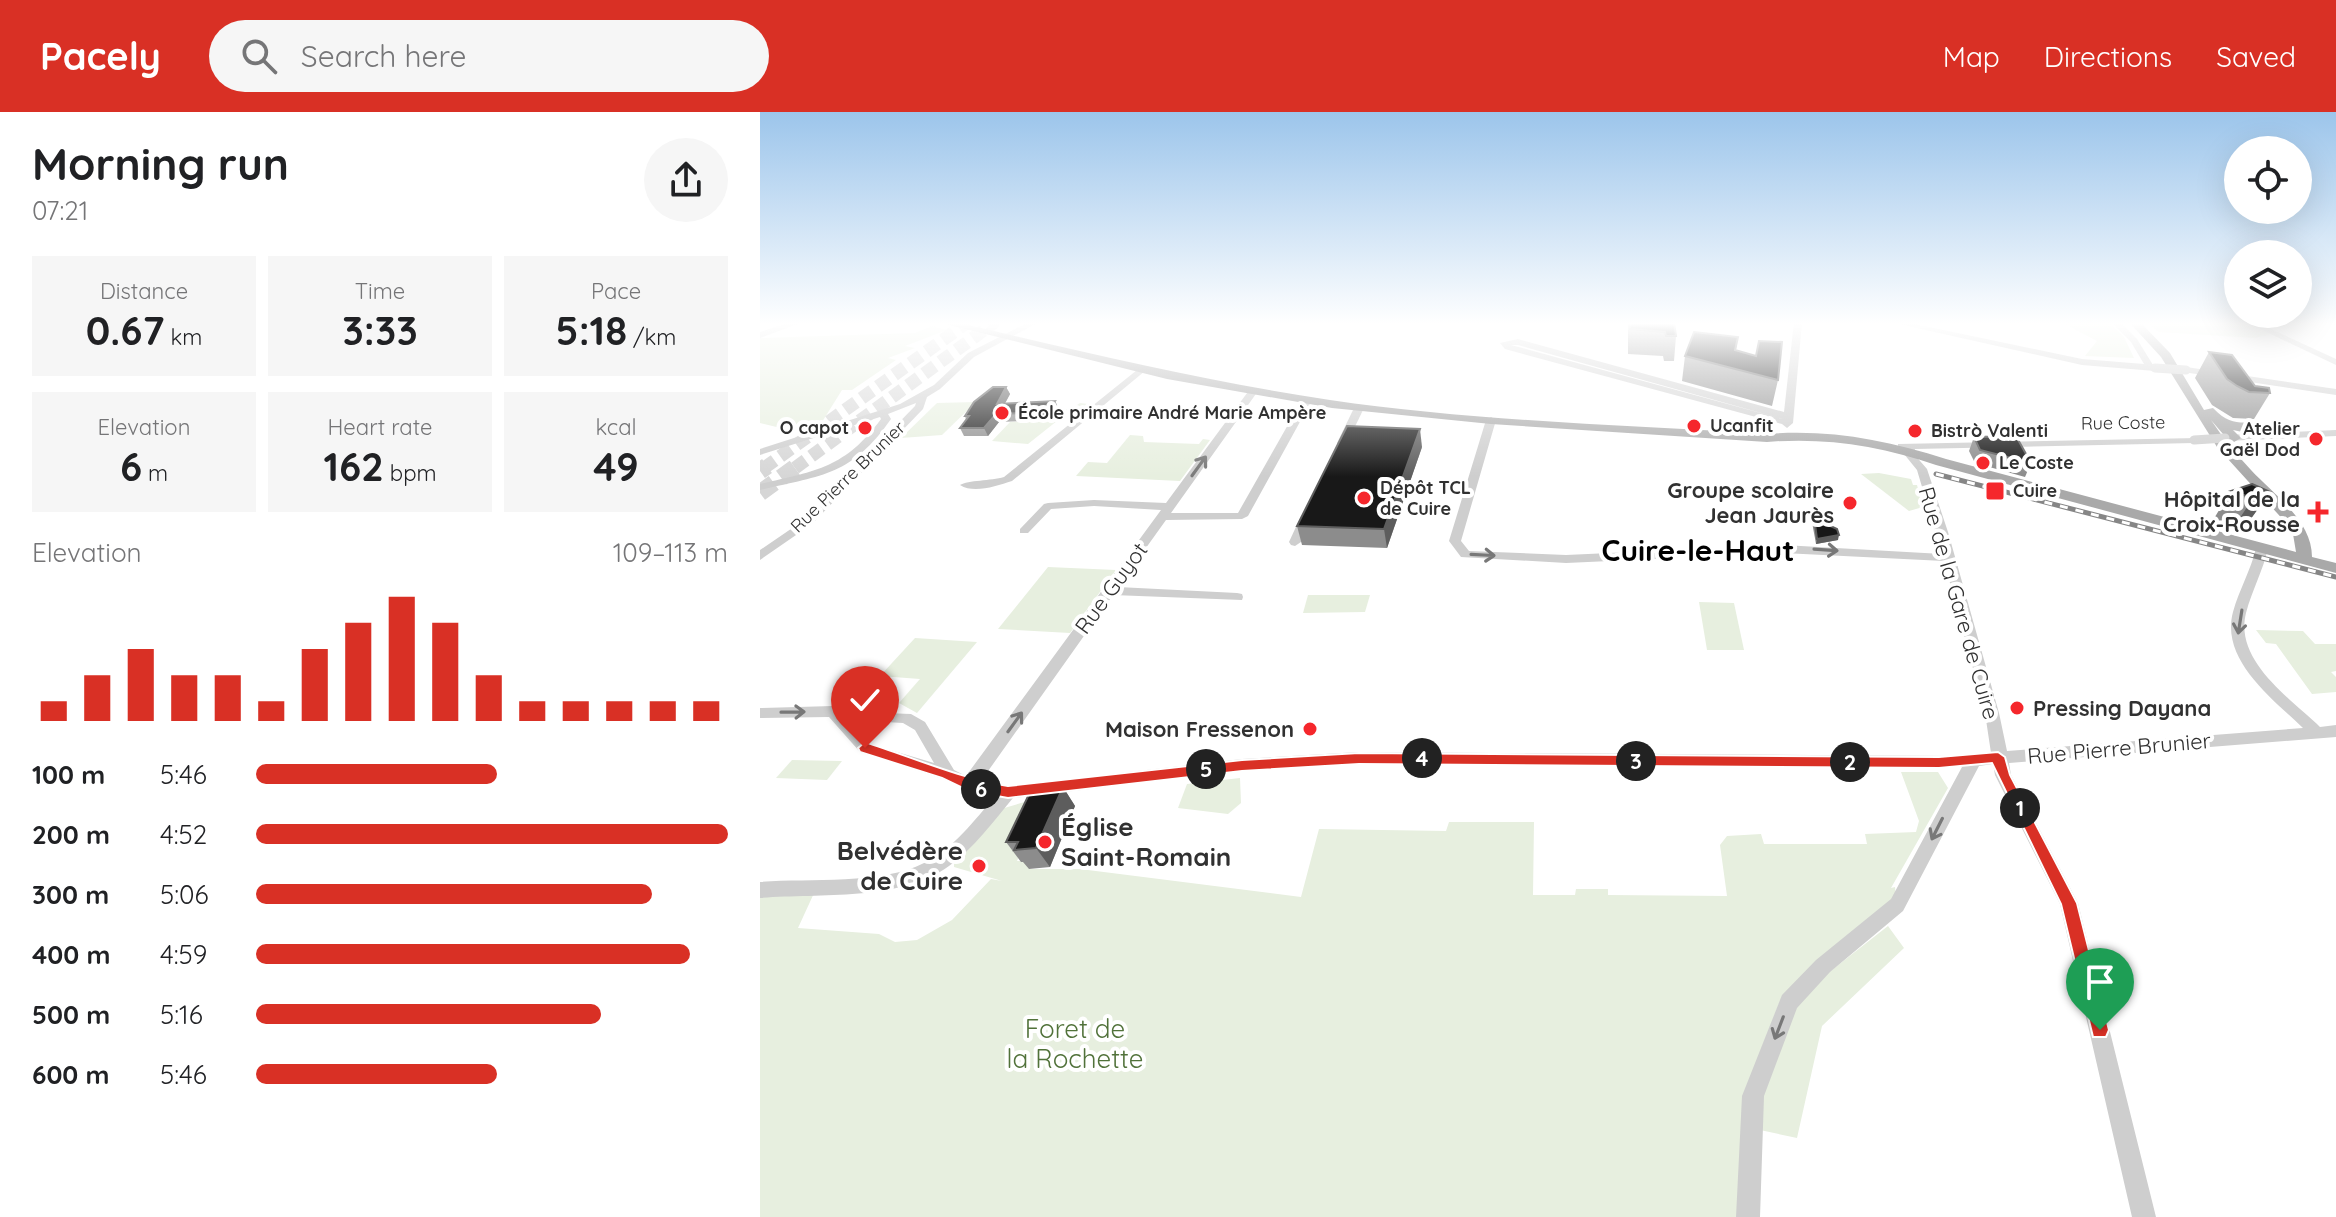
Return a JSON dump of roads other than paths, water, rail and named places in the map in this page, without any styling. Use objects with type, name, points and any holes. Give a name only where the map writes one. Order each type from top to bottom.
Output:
[{"type":"main road","name":"Rue Coste","points":[[1165,374],[1359,408],[1491,420],[1787,426],[1910,450]]},
{"type":"main road","points":[[2177,374],[2222,445],[2299,529],[2305,549],[2304,559]]},
{"type":"main road","points":[[2184,374],[2211,424],[2263,491]]},
{"type":"main road","points":[[2185,374],[2230,438]]},
{"type":"main road","points":[[2219,422],[2242,429],[2263,426]]},
{"type":"main road","name":"Rue Coste","points":[[1787,426],[1805,435],[1910,450]]},
{"type":"main road","points":[[1910,450],[2336,568]]},
{"type":"street","name":"Rue Pierre Brunier","points":[[760,556],[808,522],[920,407],[922,396],[949,374]]},
{"type":"street","points":[[965,485],[989,485],[1008,479],[1136,374]]},
{"type":"street","points":[[1602,374],[1787,426]]},
{"type":"street","points":[[1619,374],[1787,426]]},
{"type":"street","points":[[1787,426],[1793,374]]},
{"type":"street","points":[[2227,374],[2336,392]]},
{"type":"street","points":[[2248,377],[2254,394]]},
{"type":"street","name":"Rue Guyot","points":[[969,785],[1253,391]]},
{"type":"street","points":[[760,452],[766,444],[883,414],[922,396]]},
{"type":"street","points":[[1024,531],[1048,506],[1094,503],[1165,512],[1242,516],[1307,400]]},
{"type":"street","points":[[1339,450],[1359,408]]},
{"type":"street","points":[[760,487],[827,471],[871,443],[886,419],[883,414]]},
{"type":"street","points":[[1491,420],[1455,541],[1465,554],[1566,559],[1797,549],[1948,558]]},
{"type":"street","name":"Rue Coste","points":[[1910,450],[2230,438],[2263,426],[2336,433]]},
{"type":"street","name":"Rue de la Gare de Cuire","points":[[1910,450],[1922,469],[1948,558],[1992,713],[2003,775],[2069,903],[2144,1217]]},
{"type":"street","points":[[1295,542],[1314,502]]},
{"type":"street","points":[[2262,548],[2237,625],[2238,642],[2256,670],[2316,732]]},
{"type":"street","points":[[1109,591],[1237,597]]},
{"type":"street","name":"Rue Pierre Brunier","points":[[829,711],[865,748],[948,774],[969,785],[1008,792],[1242,765],[1359,758],[1974,760],[2336,731]]},
{"type":"street","name":"Rue Pierre Brunier","points":[[760,713],[829,711],[914,721],[948,774]]},
{"type":"street","points":[[1748,1217],[1753,1096],[1789,1002],[1823,966],[1889,916],[1974,760]]},
{"type":"street","points":[[760,890],[888,882],[928,870],[953,852],[1008,792]]},
{"type":"tunnel","points":[[764,468],[896,374]]},
{"type":"tunnel","points":[[795,468],[924,374]]},
{"type":"tunnel","points":[[760,471],[767,466]]},
{"type":"tunnel","points":[[760,493],[797,466]]},
{"type":"railway","points":[[1936,474],[2336,577]]},
{"type":"place","name":"École primaire André Marie Ampère","points":[[1002,413]]},
{"type":"place","name":"Ucanfit","points":[[1694,426]]},
{"type":"place","name":"O capot","points":[[865,428]]},
{"type":"place","name":"Bistrò Valenti","points":[[1915,431]]},
{"type":"place","name":"Atelier Gaël Dod","points":[[2316,439]]},
{"type":"place","name":"Le Coste","points":[[1983,463]]},
{"type":"place","name":"Cuire","points":[[1995,491]]},
{"type":"place","name":"Dépôt TCL de Cuire","points":[[1364,498]]},
{"type":"place","name":"Groupe scolaire Jean Jaurès","points":[[1850,503]]},
{"type":"place","name":"Hôpital de la Croix-Rousse","points":[[2318,512]]},
{"type":"place","name":"Pressing Dayana","points":[[2017,708]]},
{"type":"place","name":"Maison Fressenon","points":[[1310,729]]},
{"type":"place","name":"Église Saint-Romain","points":[[1045,842]]},
{"type":"place","name":"Belvédère de Cuire","points":[[979,866]]},
{"type":"district","name":"Cuire-le-Haut","points":[[1698,551]]},
{"type":"park label","name":"Foret de la Rochette","points":[[1075,1044]]}]
